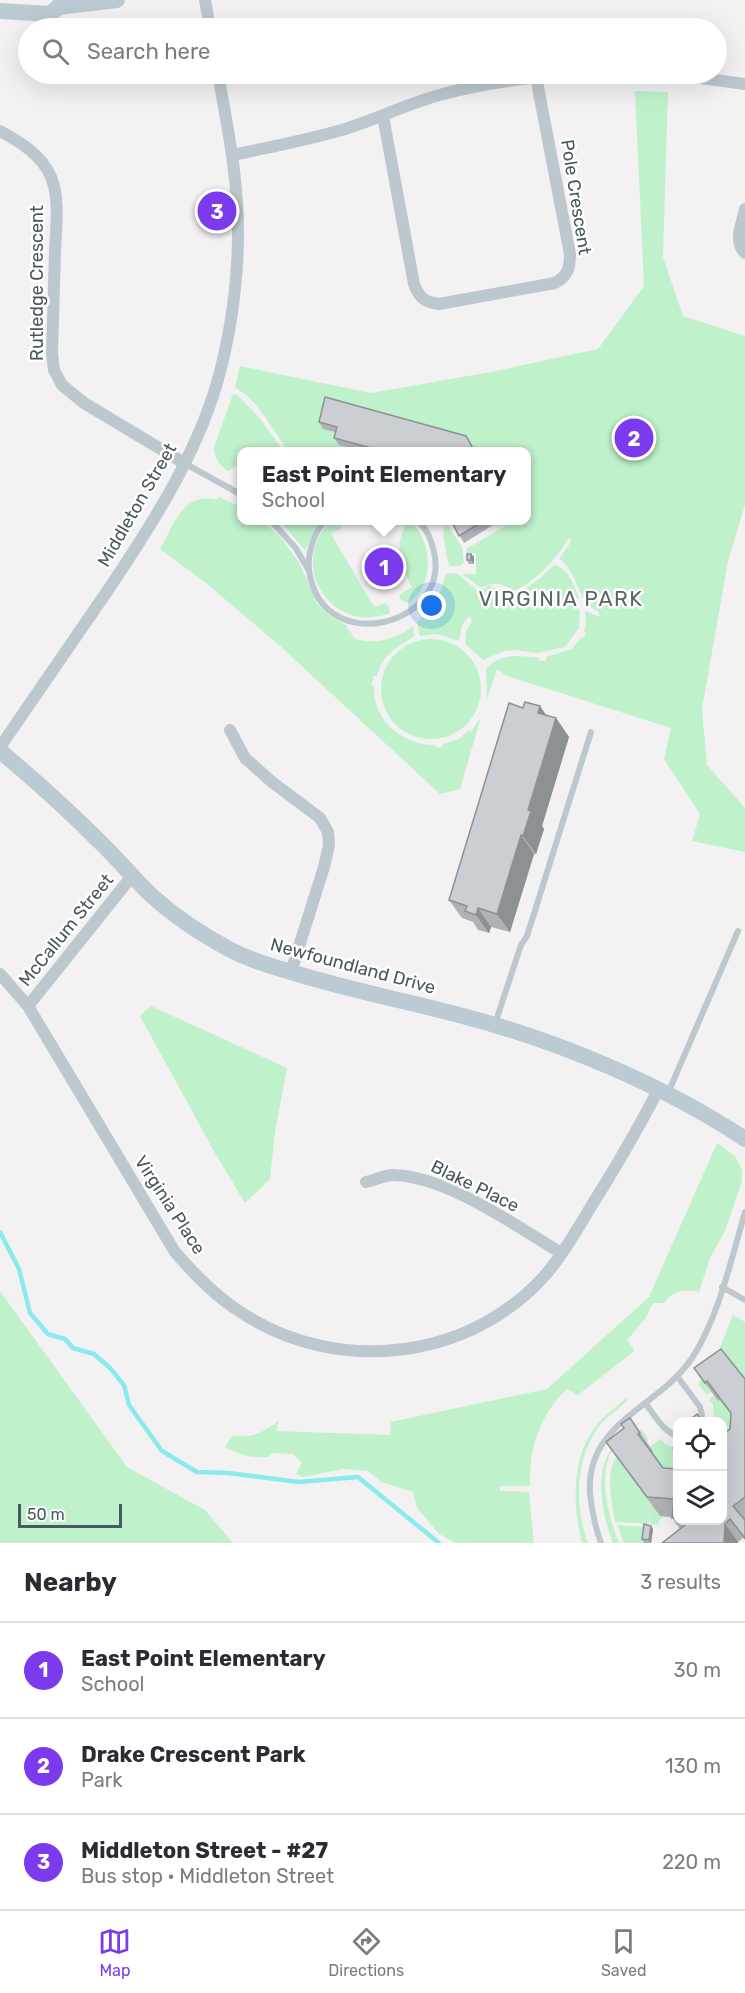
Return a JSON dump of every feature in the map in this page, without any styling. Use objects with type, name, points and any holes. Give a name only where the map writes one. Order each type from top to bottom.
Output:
[{"type":"street","points":[[0,11],[51,14],[53,4],[117,0]]},
{"type":"street","points":[[205,0],[208,18]]},
{"type":"street","points":[[727,82],[745,84]]},
{"type":"street","name":"Middleton Street","points":[[0,749],[164,503],[196,438],[216,384],[231,312],[238,238],[233,155],[220,84]]},
{"type":"street","points":[[233,155],[307,139],[382,116],[435,96],[487,84]]},
{"type":"street","name":"Pole Crescent","points":[[382,116],[418,295],[426,302],[439,304],[555,283],[567,273],[570,254],[538,84]]},
{"type":"street","name":"Rutledge Crescent","points":[[0,131],[21,142],[41,161],[51,177],[55,195],[56,225],[52,354],[54,370],[62,385],[84,404],[184,463]]},
{"type":"street","points":[[745,209],[738,241],[745,253]]},
{"type":"street","points":[[230,730],[245,758],[272,782],[320,818],[328,832],[329,845],[324,867],[291,972]]},
{"type":"street","name":"Newfoundland Drive","points":[[0,749],[60,804],[172,914],[230,950],[329,984],[386,996],[495,1025],[562,1049],[662,1092],[745,1139]]},
{"type":"street","name":"McCallum Street","points":[[28,1006],[132,876]]},
{"type":"street","name":"Virginia Place","points":[[0,974],[28,1006],[176,1252],[195,1275],[215,1294],[242,1314],[276,1332],[311,1344],[351,1350],[386,1351],[444,1342],[471,1332],[505,1312],[548,1272],[561,1254],[662,1092]]},
{"type":"street","name":"Blake Place","points":[[366,1182],[391,1175],[419,1178],[466,1198],[561,1254]]},
{"type":"lane","points":[[184,463],[237,492]]},
{"type":"lane","points":[[275,525],[295,547],[309,570]]},
{"type":"lane","points":[[323,525],[310,551],[309,570],[312,587],[322,603],[334,613],[350,622],[369,625],[388,622],[414,608],[423,599],[435,575],[436,560],[433,546],[422,525]]},
{"type":"lane","points":[[495,1025],[521,945],[527,936],[591,732]]},
{"type":"lane","points":[[662,1092],[738,931]]},
{"type":"lane","points":[[601,1543],[592,1508],[590,1485],[592,1464],[599,1447],[614,1429],[677,1376],[692,1358],[704,1336],[722,1287],[742,1230],[745,1212]]},
{"type":"lane","points":[[722,1287],[745,1300]]},
{"type":"lane","points":[[677,1376],[700,1407],[702,1417]]},
{"type":"lane","points":[[645,1403],[666,1430],[673,1435]]},
{"type":"green space","points":[[635,91],[668,92],[663,257],[683,316],[745,336],[745,505],[728,561],[702,709],[707,765],[745,808],[745,852],[692,841],[700,814],[664,759],[671,728],[507,676],[497,669],[487,699],[486,669],[492,664],[511,656],[539,658],[540,661],[546,661],[546,657],[572,649],[583,638],[586,633],[584,632],[585,611],[600,617],[598,611],[585,600],[571,572],[559,559],[571,542],[569,537],[559,553],[545,568],[530,582],[514,591],[498,584],[490,584],[481,588],[462,574],[476,574],[476,553],[467,553],[466,549],[507,525],[531,525],[531,447],[444,447],[341,434],[345,447],[285,447],[257,407],[235,388],[240,366],[371,393],[491,372],[598,349],[644,286]]},
{"type":"green space","points":[[233,394],[237,395],[257,415],[281,447],[237,447],[237,465],[228,471],[218,461],[214,447]]},
{"type":"green space","points":[[218,497],[237,505],[237,525],[266,525],[280,536],[300,564],[317,604],[329,615],[346,625],[355,639],[386,640],[413,626],[414,636],[391,652],[379,668],[377,676],[373,676],[372,686],[374,686],[375,699],[384,720],[392,729],[412,741],[436,745],[437,748],[459,739],[469,730],[471,732],[481,717],[460,789],[440,794],[280,646],[206,583],[160,549],[175,521],[188,505],[196,500],[217,500]]},
{"type":"green space","points":[[283,525],[319,525],[305,550]]},
{"type":"green space","points":[[328,525],[341,525],[342,528],[331,534],[374,607],[385,603],[390,613],[368,617],[349,614],[333,605],[322,591],[315,575],[313,556],[318,538]]},
{"type":"green space","points":[[406,525],[413,525],[416,528],[426,549],[428,562],[423,586],[408,603],[401,600],[399,595],[412,587],[404,571],[400,554]]},
{"type":"green space","points":[[444,526],[448,526],[462,547],[464,562],[460,566],[450,566],[448,562],[443,535]]},
{"type":"green space","points":[[554,565],[567,574],[579,598],[536,603],[520,598],[519,594]]},
{"type":"green space","points":[[458,574],[478,591],[490,585],[491,588],[501,590],[518,603],[528,607],[575,604],[580,611],[579,628],[565,647],[537,653],[504,651],[483,660],[465,644],[466,632],[472,621],[469,616],[462,626],[459,641],[437,634],[420,636],[417,622],[436,601],[445,575]]},
{"type":"green space","points":[[431,639],[459,647],[473,661],[481,689],[473,717],[459,731],[431,739],[403,731],[389,717],[381,689],[389,661],[403,647]]},
{"type":"green space","points":[[151,1006],[287,1068],[275,1132],[270,1179],[245,1203],[140,1016]]},
{"type":"green space","points":[[717,1143],[735,1156],[742,1169],[742,1181],[725,1231],[710,1258],[699,1292],[679,1292],[671,1295],[664,1303],[653,1303],[645,1319],[627,1340],[634,1349],[633,1352],[578,1395],[567,1389],[549,1410],[534,1446],[530,1486],[500,1486],[500,1491],[529,1492],[534,1543],[456,1543],[439,1534],[417,1508],[413,1492],[381,1482],[368,1471],[343,1469],[303,1477],[296,1474],[302,1463],[293,1454],[272,1453],[268,1457],[256,1457],[225,1447],[232,1436],[257,1434],[279,1421],[276,1431],[390,1435],[391,1422],[547,1389],[649,1297]]},
{"type":"green space","points":[[0,1291],[127,1467],[205,1510],[233,1543],[0,1543]]},
{"type":"green space","points":[[733,1315],[745,1322],[745,1382],[707,1387],[711,1392],[707,1395],[698,1384],[716,1358]]},
{"type":"green space","points":[[714,1396],[718,1401],[720,1400],[744,1431],[727,1437],[727,1417],[714,1417],[713,1405],[709,1399]]},
{"type":"green space","points":[[627,1397],[626,1402],[602,1423],[586,1450],[579,1497],[580,1513],[588,1543],[582,1543],[576,1500],[577,1470],[581,1456],[593,1430]]},
{"type":"green space","points":[[641,1422],[614,1448],[606,1469],[608,1508],[619,1543],[613,1543],[603,1509],[602,1472],[613,1447],[622,1436]]},
{"type":"green space","points":[[641,1429],[649,1439],[646,1442],[673,1508],[673,1518],[660,1519],[658,1525],[650,1524],[651,1513],[649,1524],[615,1522],[611,1470],[620,1451]]},
{"type":"green space","points":[[660,1439],[673,1447],[673,1481],[651,1453],[650,1447]]},
{"type":"green space","points":[[617,1525],[648,1527],[648,1543],[624,1543]]},
{"type":"building","points":[[325,397],[466,436],[472,447],[367,447],[334,438],[337,427],[319,422]]},
{"type":"building","points":[[454,525],[477,525],[459,536]]},
{"type":"building","points":[[467,554],[471,554],[471,560],[467,560]]},
{"type":"building","points":[[525,702],[540,706],[538,713],[556,718],[528,810],[531,811],[523,836],[521,835],[497,914],[478,908],[476,915],[465,911],[467,906],[449,900],[509,703],[523,708]]},
{"type":"building","points":[[721,1349],[745,1379],[745,1497],[733,1506],[745,1520],[745,1538],[730,1519],[727,1522],[727,1431],[730,1429],[731,1413],[694,1368]]},
{"type":"building","points":[[630,1418],[640,1433],[638,1434],[663,1468],[673,1469],[673,1499],[647,1497],[606,1442],[624,1428],[621,1424]]},
{"type":"building","points":[[644,1524],[651,1526],[649,1540],[642,1539]]},
{"type":"building","points":[[685,1525],[725,1525],[724,1543],[662,1543]]},
{"type":"waterway","points":[[0,1232],[19,1269],[30,1313],[48,1334],[65,1339],[73,1348],[94,1354],[110,1368],[124,1385],[129,1405],[162,1451],[197,1472],[228,1473],[299,1482],[358,1477],[439,1543]]},
{"type":"place","name":"Middleton Street - #27","points":[[217,211]]},
{"type":"place","name":"Drake Crescent Park","points":[[634,438]]},
{"type":"place","name":"East Point Elementary","points":[[384,567]]},
{"type":"district","name":"VIRGINIA PARK","points":[[561,599]]}]
